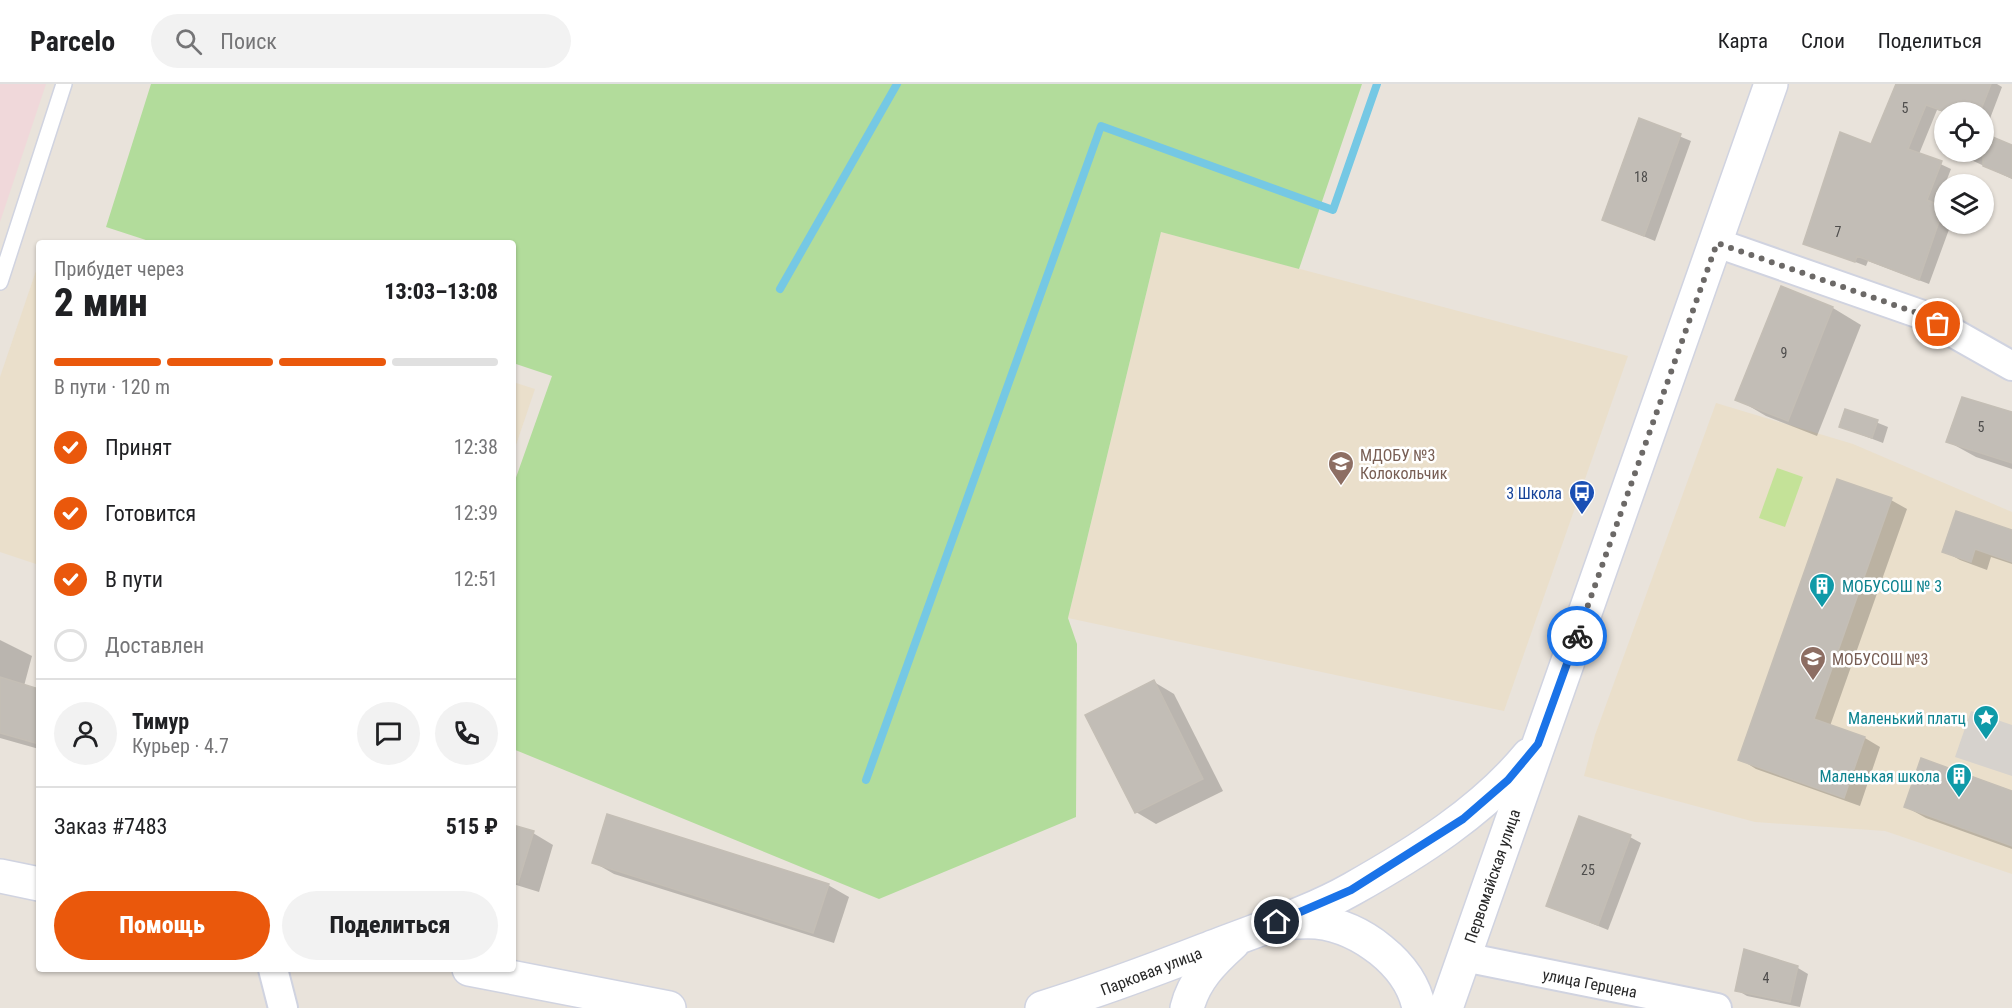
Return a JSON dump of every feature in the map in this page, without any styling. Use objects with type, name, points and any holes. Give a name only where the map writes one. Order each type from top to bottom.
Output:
[{"type":"main road","name":"Первомайская улица","points":[[1446,1008],[1717,243],[1771,84]]},
{"type":"main road","name":"Первомайская улица","points":[[1258,930],[1351,890],[1463,819],[1508,780],[1538,744]]},
{"type":"main road","points":[[0,876],[36,883]]},
{"type":"main road","points":[[1187,1008],[1190,996],[1208,965],[1235,941],[1258,930],[1283,923],[1317,922],[1350,930],[1379,948],[1402,972],[1419,1008]]},
{"type":"main road","name":"Парковая улица","points":[[1042,1008],[1099,991],[1258,930]]},
{"type":"main road","points":[[484,972],[669,1008]]},
{"type":"street","points":[[1717,243],[1920,314],[2012,366]]},
{"type":"street","name":"улица Герцена","points":[[1464,957],[1717,1008]]},
{"type":"street","points":[[274,972],[283,1008]]},
{"type":"lane","points":[[0,282],[64,84]]},
{"type":"shaded area","points":[[0,84],[46,84],[0,222]]},
{"type":"shaded area","name":"МДОБУ №3 Колокольчик","points":[[1161,232],[1628,356],[1504,711],[1068,618]]},
{"type":"shaded area","points":[[36,271],[36,564],[0,552],[0,377]]},
{"type":"shaded area","points":[[516,383],[535,389],[516,445]]},
{"type":"shaded area","name":"МОБУСОШ №3","points":[[1716,403],[1853,444],[2012,512],[2012,874],[1885,831],[1755,822],[1584,776],[1595,735]]},
{"type":"shaded area","name":"Маленький платц","points":[[1971,711],[2012,725],[2012,776],[1955,757]]},
{"type":"green space","points":[[151,84],[1362,84],[1299,269],[1161,232],[1068,618],[1077,644],[1076,817],[879,899],[516,750],[516,478],[552,376],[516,364],[516,240],[146,240],[106,227]]},
{"type":"green space","points":[[1777,468],[1803,477],[1785,527],[1759,518]]},
{"type":"building","points":[[1896,84],[1991,84],[1984,102],[1934,102],[1934,108],[1926,105],[1908,149],[1934,158],[1934,162],[1942,162],[1937,174],[1934,174],[1934,182],[1927,200],[1934,203],[1935,234],[1919,280],[1857,256],[1855,262],[1803,244],[1840,132],[1871,144]]},
{"type":"building","points":[[1639,118],[1681,134],[1644,236],[1602,220]]},
{"type":"building","points":[[1994,138],[2012,145],[2012,178],[1983,166],[1983,162],[1994,162]]},
{"type":"building","points":[[1781,286],[1833,307],[1788,421],[1735,400]]},
{"type":"building","points":[[1962,397],[2012,412],[2012,463],[1946,442]]},
{"type":"building","points":[[1845,409],[1878,420],[1872,438],[1839,427]]},
{"type":"building","name":"МОБУСОШ № 3","points":[[1837,479],[1892,498],[1814,719],[1865,737],[1844,798],[1738,760]]},
{"type":"building","points":[[1956,511],[2012,530],[2012,562],[1975,549],[1971,562],[1942,552]]},
{"type":"building","points":[[0,677],[36,688],[36,743],[0,733]]},
{"type":"building","points":[[1154,680],[1203,779],[1135,813],[1085,715]]},
{"type":"building","name":"Маленькая школа","points":[[1921,758],[2012,791],[2012,846],[1904,807]]},
{"type":"building","points":[[607,814],[829,884],[813,933],[592,863]]},
{"type":"building","points":[[1579,816],[1631,835],[1598,925],[1546,906]]},
{"type":"building","points":[[516,826],[534,831],[518,883],[516,883]]},
{"type":"building","points":[[1744,949],[1798,966],[1790,1002],[1735,991]]},
{"type":"waterway","points":[[780,289],[897,84]]},
{"type":"waterway","points":[[866,780],[1101,126],[1333,210],[1377,84]]},
{"type":"way so far","points":[[1577,636],[1717,243],[1920,314],[1938,324]]},
{"type":"place","name":"МДОБУ №3 Колокольчик","points":[[1341,487]]},
{"type":"place","name":"3 Школа","points":[[1582,516]]},
{"type":"place","name":"МОБУСОШ № 3","points":[[1822,609]]},
{"type":"place","name":"МОБУСОШ №3","points":[[1813,682]]},
{"type":"place","name":"Маленький платц","points":[[1986,741]]},
{"type":"place","name":"Маленькая школа","points":[[1959,799]]},
{"type":"route","points":[[1277,922],[1351,890],[1463,819],[1508,780],[1538,744],[1577,636]]}]
